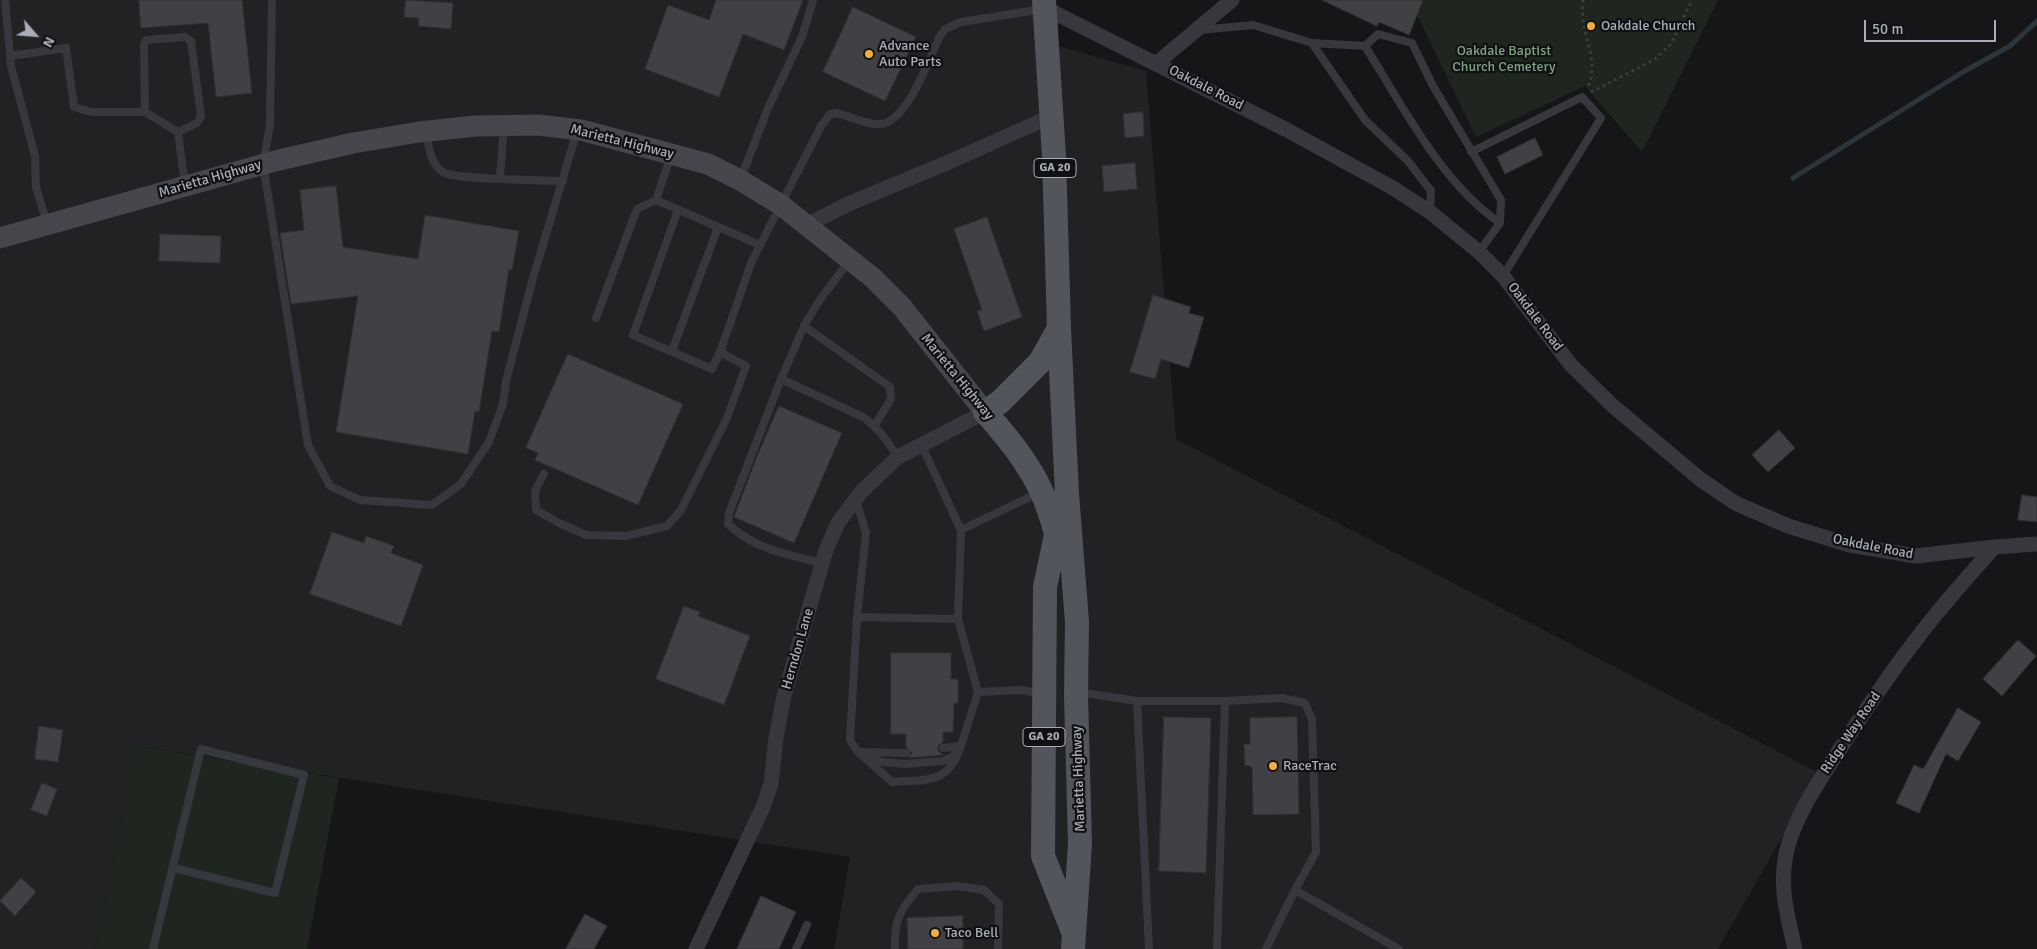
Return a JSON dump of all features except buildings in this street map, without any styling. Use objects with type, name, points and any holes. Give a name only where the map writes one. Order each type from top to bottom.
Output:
[{"type":"main road","name":"Marietta Highway","points":[[1044,4],[1052,116],[1067,494],[1077,622],[1076,692],[1080,844],[1074,942]]},
{"type":"main road","name":"Marietta Highway","points":[[0,238],[263,164],[353,143],[426,131],[476,126],[538,125],[578,129],[708,164],[781,204],[873,278],[902,307],[1007,437],[1036,480],[1051,515],[1077,622]]},
{"type":"main road","points":[[985,412],[1000,402],[1040,362],[1059,328]]},
{"type":"main road","name":"Marietta Highway","points":[[1056,535],[1045,587],[1043,856],[1074,942]]},
{"type":"street","points":[[1157,63],[1232,0]]},
{"type":"street","name":"Oakdale Road","points":[[1044,4],[1338,156],[1430,212],[1479,252],[1503,276],[1571,365],[1613,406],[1700,479],[1735,503],[1788,526],[1850,545],[1916,556],[2037,544]]},
{"type":"street","points":[[807,225],[848,204],[1052,116]]},
{"type":"street","name":"Herndon Lane","points":[[696,949],[763,807],[771,784],[776,738],[784,696],[822,563],[838,523],[860,492],[898,457],[985,412]]},
{"type":"street","name":"Ridge Way Road","points":[[1795,949],[1782,883],[1790,836],[1819,780],[1874,697],[1938,612],[1994,547]]},
{"type":"lane","points":[[5,0],[10,53],[35,156],[36,187],[48,226]]},
{"type":"lane","points":[[272,0],[270,125],[263,164],[308,445],[330,486],[360,500],[432,505],[461,484],[489,442],[503,404],[508,371],[533,278],[578,129]]},
{"type":"lane","points":[[740,180],[768,108],[802,37],[813,0]]},
{"type":"lane","points":[[678,210],[633,335],[712,369],[760,245],[830,114],[842,114],[868,124],[883,124],[894,119],[909,102],[938,38],[945,29],[961,22],[1044,4]]},
{"type":"lane","points":[[1197,30],[1253,25],[1312,43],[1365,46],[1378,34],[1412,43],[1433,86],[1501,200],[1500,223],[1479,252]]},
{"type":"lane","points":[[145,112],[144,45],[146,40],[185,37],[191,41],[201,116],[197,123],[178,132]]},
{"type":"lane","points":[[1312,43],[1365,120],[1408,161],[1432,191],[1430,212]]},
{"type":"lane","points":[[1365,46],[1428,146],[1483,212],[1500,223]]},
{"type":"lane","points":[[0,52],[10,53],[66,48],[74,107],[91,112],[145,112],[178,132]]},
{"type":"lane","points":[[1471,152],[1582,97],[1601,118],[1503,276]]},
{"type":"lane","points":[[500,177],[504,126]]},
{"type":"lane","points":[[426,131],[433,162],[443,172],[476,177],[563,181]]},
{"type":"lane","points":[[178,132],[185,186]]},
{"type":"lane","points":[[596,318],[637,210],[656,200],[672,153]]},
{"type":"lane","points":[[656,200],[760,245]]},
{"type":"lane","points":[[672,351],[718,227]]},
{"type":"lane","points":[[822,563],[769,550],[736,531],[728,524],[729,514],[781,379],[804,326],[819,301],[850,260]]},
{"type":"lane","points":[[804,326],[890,387],[890,398],[875,425]]},
{"type":"lane","points":[[544,474],[535,491],[536,510],[586,535],[626,536],[667,526],[680,510],[728,418],[746,366],[720,352]]},
{"type":"lane","points":[[781,379],[864,417],[875,425],[898,457]]},
{"type":"lane","points":[[856,500],[866,533],[857,617],[850,740],[858,752],[892,782],[934,779],[955,763],[978,692],[958,619],[961,530],[921,444]]},
{"type":"lane","points":[[961,530],[1040,492]]},
{"type":"lane","points":[[857,617],[958,619]]},
{"type":"lane","points":[[978,692],[1022,690],[1044,694]]},
{"type":"lane","points":[[1076,692],[1137,701],[1225,701],[1282,698],[1305,703],[1312,720],[1316,852],[1294,890],[1266,949]]},
{"type":"lane","points":[[1137,701],[1149,949]]},
{"type":"lane","points":[[1217,949],[1225,701]]},
{"type":"lane","points":[[858,752],[882,762],[906,764],[943,761],[952,757],[961,746]]},
{"type":"lane","points":[[943,748],[961,746]]},
{"type":"lane","points":[[153,949],[174,868],[201,749],[304,775],[274,893],[174,868]]},
{"type":"lane","points":[[858,752],[906,753]]},
{"type":"lane","points":[[895,949],[894,935],[901,909],[918,888],[957,886],[984,890],[999,904],[998,949]]},
{"type":"lane","points":[[1294,890],[1400,949]]},
{"type":"lane","points":[[796,949],[807,925]]},
{"type":"path","points":[[1582,97],[1591,81],[1592,65],[1582,18],[1583,0]]},
{"type":"path","points":[[1582,97],[1654,60],[1671,44],[1692,0]]},
{"type":"shaded area","points":[[0,0],[1049,0],[1054,45],[1146,71],[1176,439],[1819,773],[1718,949],[834,949],[850,857],[137,746],[95,949],[0,949]]},
{"type":"green space","name":"Oakdale Baptist Church Cemetery","points":[[1423,0],[1718,0],[1642,152],[1585,86],[1476,137],[1417,15]]},
{"type":"green space","points":[[136,746],[339,778],[307,949],[95,949]]},
{"type":"waterway","points":[[1793,178],[1963,72],[2010,46],[2037,21]]},
{"type":"place","name":"Oakdale Church","points":[[1591,26]]},
{"type":"place","name":"Advance Auto Parts","points":[[869,54]]},
{"type":"place","name":"RaceTrac","points":[[1273,766]]},
{"type":"place","name":"Taco Bell","points":[[935,933]]}]
